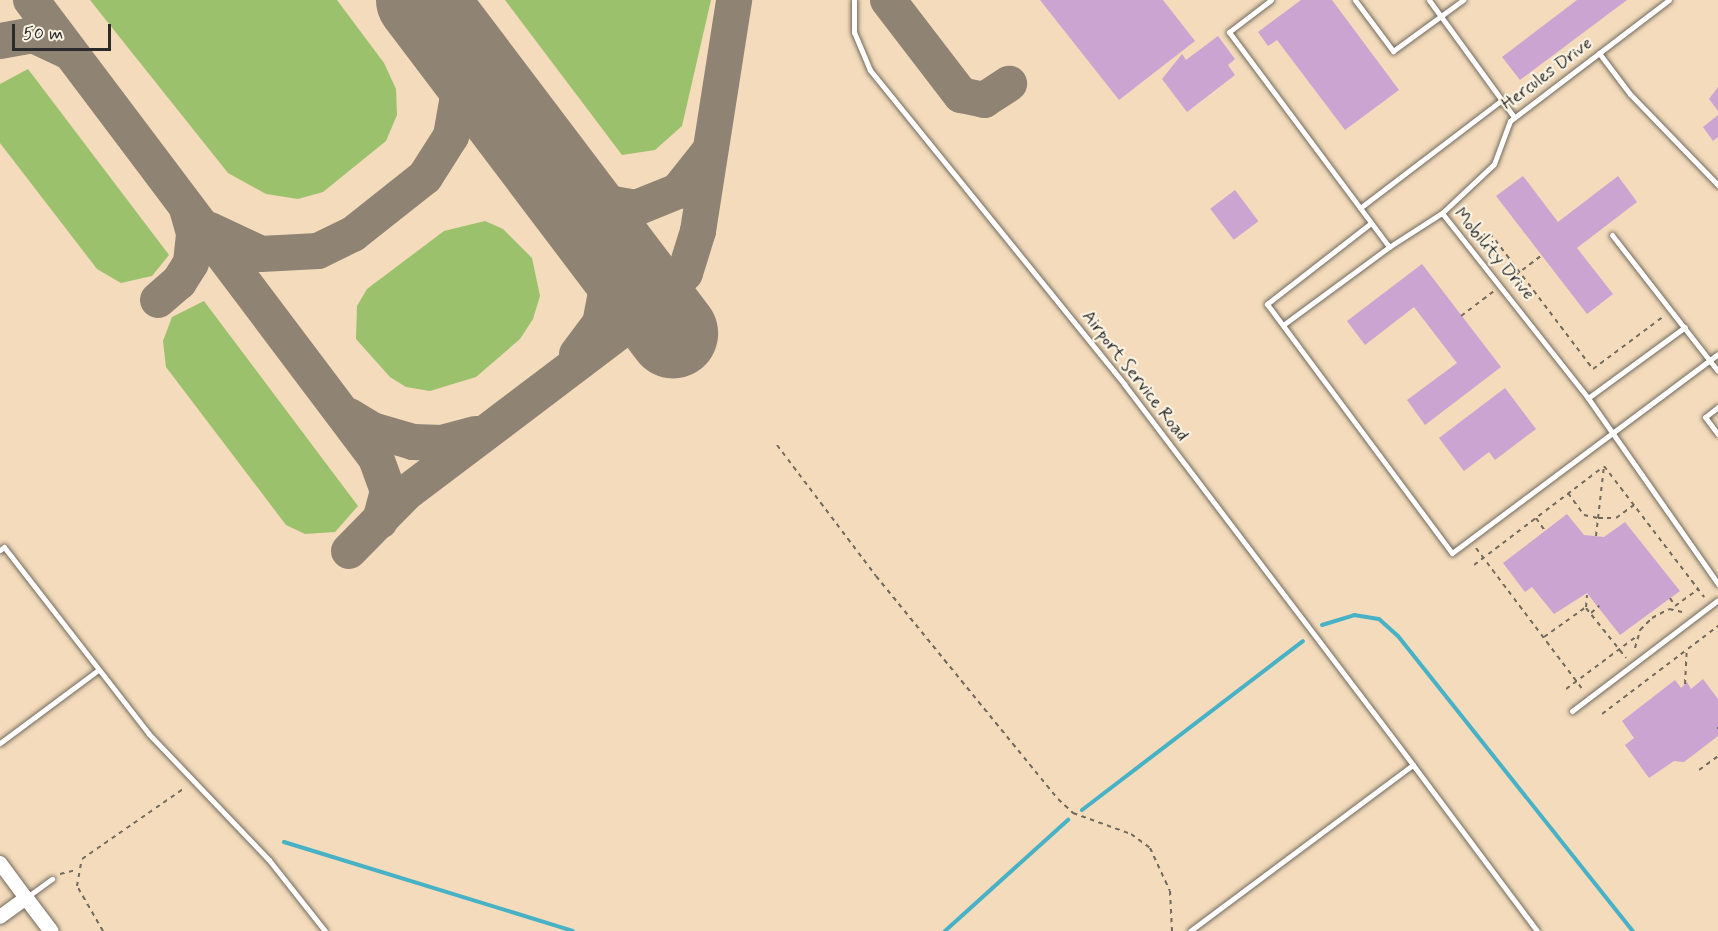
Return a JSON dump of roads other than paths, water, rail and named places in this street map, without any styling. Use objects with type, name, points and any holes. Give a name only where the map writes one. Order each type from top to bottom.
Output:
[{"type":"main road","points":[[26,898],[51,931]]},
{"type":"street","points":[[0,863],[26,898],[0,917]]},
{"type":"lane","name":"Airport Service Road","points":[[854,0],[854,32],[870,70],[1117,375],[1537,931]]},
{"type":"lane","points":[[1271,0],[1229,32],[1389,247]]},
{"type":"lane","points":[[1355,0],[1393,51],[1463,0]]},
{"type":"lane","points":[[1429,0],[1514,117]]},
{"type":"lane","name":"Hercules Drive","points":[[1442,213],[1494,164],[1505,125],[1669,0]]},
{"type":"lane","points":[[1599,53],[1630,94],[1718,185]]},
{"type":"lane","points":[[1359,208],[1502,100]]},
{"type":"lane","name":"Mobility Drive","points":[[1283,325],[1389,247],[1442,213],[1588,398],[1718,584]]},
{"type":"lane","points":[[1371,223],[1268,299],[1283,325],[1452,553],[1718,354]]},
{"type":"lane","points":[[1612,235],[1718,371]]},
{"type":"lane","points":[[1588,398],[1685,327]]},
{"type":"lane","points":[[1718,407],[1705,417],[1718,434]]},
{"type":"lane","points":[[1,546],[97,671],[191,784],[269,860],[325,931]]},
{"type":"lane","points":[[1572,711],[1718,600]]},
{"type":"lane","points":[[0,743],[97,671]]},
{"type":"lane","points":[[1190,931],[1413,765]]},
{"type":"lane","points":[[26,898],[52,879]]},
{"type":"waterway","points":[[1322,625],[1354,615],[1379,619],[1398,636],[1633,931]]},
{"type":"waterway","points":[[1082,810],[1303,641]]},
{"type":"waterway","points":[[945,931],[1068,820]]},
{"type":"waterway","points":[[284,842],[573,931]]}]
